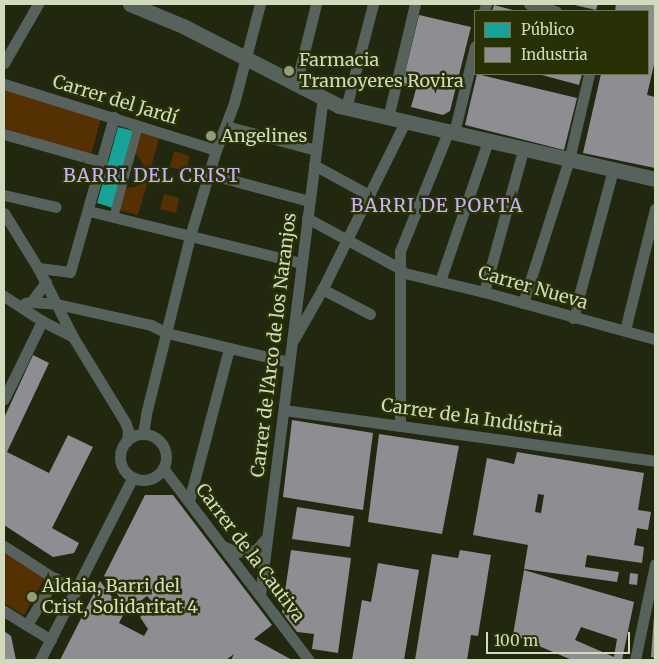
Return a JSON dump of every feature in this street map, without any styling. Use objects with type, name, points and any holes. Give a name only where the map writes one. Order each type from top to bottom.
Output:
[{"type":"street","points":[[4,64],[38,4]]},
{"type":"street","points":[[130,4],[183,26],[323,99],[346,108],[655,179]]},
{"type":"street","points":[[4,213],[46,282],[73,336],[128,430],[135,437],[154,437],[163,445],[166,456],[163,468],[150,479],[133,478],[125,471],[121,461],[122,450],[135,437],[146,414],[190,236],[216,150],[226,126],[260,4]]},
{"type":"street","points":[[296,85],[316,4]]},
{"type":"street","points":[[346,108],[373,4]]},
{"type":"street","points":[[388,118],[415,4]]},
{"type":"street","points":[[529,4],[552,10]]},
{"type":"street","points":[[400,426],[400,270],[402,242],[451,133],[474,50]]},
{"type":"street","points":[[523,303],[570,160],[589,75]]},
{"type":"street","name":"Carrer del Jardí","points":[[4,84],[216,150]]},
{"type":"street","name":"Carrer de l'Arco de los Naranjos","points":[[260,595],[323,99]]},
{"type":"street","points":[[38,268],[70,272],[89,211],[114,117]]},
{"type":"street","points":[[291,345],[322,289],[405,122]]},
{"type":"street","points":[[113,217],[138,125]]},
{"type":"street","points":[[226,126],[316,150]]},
{"type":"street","points":[[4,134],[102,162]]},
{"type":"street","points":[[440,281],[488,141]]},
{"type":"street","points":[[484,292],[524,148]]},
{"type":"street","points":[[314,166],[369,195]]},
{"type":"street","points":[[573,318],[612,170]]},
{"type":"street","points":[[209,174],[309,201]]},
{"type":"street","points":[[4,195],[56,207]]},
{"type":"street","points":[[625,330],[655,209]]},
{"type":"street","points":[[89,211],[301,263]]},
{"type":"street","name":"Carrer Nueva","points":[[307,218],[400,270],[655,339]]},
{"type":"street","points":[[31,302],[46,282]]},
{"type":"street","points":[[322,289],[370,314]]},
{"type":"street","points":[[4,296],[42,321],[73,336]]},
{"type":"street","points":[[297,297],[313,305]]},
{"type":"street","points":[[18,305],[31,302],[57,304],[151,325],[166,333],[289,362]]},
{"type":"street","points":[[4,399],[42,321]]},
{"type":"street","points":[[188,501],[229,348]]},
{"type":"street","name":"Carrer de la Indústria","points":[[284,410],[655,461]]},
{"type":"street","name":"Carrer de la Cautiva","points":[[163,468],[309,660]]},
{"type":"street","points":[[40,660],[133,478]]},
{"type":"street","points":[[222,545],[236,552],[251,551],[262,546],[267,537]]},
{"type":"street","points":[[4,546],[75,592]]},
{"type":"street","points":[[635,660],[655,564]]},
{"type":"street","points":[[27,625],[55,578]]},
{"type":"street","points":[[4,610],[51,640]]},
{"type":"shaded area","points":[[4,90],[101,118],[91,155],[4,128]]},
{"type":"shaded area","points":[[139,132],[159,138],[150,171],[146,170],[138,156],[133,154]]},
{"type":"shaded area","points":[[174,151],[190,156],[186,171],[170,167]]},
{"type":"shaded area","points":[[145,179],[148,180],[138,215],[118,210],[124,188],[135,187]]},
{"type":"shaded area","points":[[164,194],[179,198],[176,213],[160,209]]},
{"type":"shaded area","points":[[4,552],[45,578],[24,615],[4,603]]},
{"type":"building: Público","points":[[118,127],[134,131],[113,208],[97,203]]},
{"type":"building: Industria","points":[[570,4],[598,4],[596,10]]},
{"type":"building: Industria","points":[[616,4],[655,4],[655,60],[647,95],[655,97],[655,168],[583,153],[601,75],[649,75],[649,10],[615,10]]},
{"type":"building: Industria","points":[[494,5],[513,10],[492,10]]},
{"type":"building: Industria","points":[[419,15],[471,27],[450,111],[443,115],[411,107],[416,89],[402,85]]},
{"type":"building: Industria","points":[[477,75],[577,98],[564,150],[465,125]]},
{"type":"building: Industria","points":[[542,75],[582,75],[579,85]]},
{"type":"building: Industria","points":[[33,355],[49,363],[7,452],[49,473],[68,435],[93,447],[52,528],[79,543],[74,553],[53,557],[4,525],[4,418]]},
{"type":"building: Industria","points":[[292,420],[373,433],[363,510],[283,497]]},
{"type":"building: Industria","points":[[379,434],[459,446],[442,534],[368,522]]},
{"type":"building: Industria","points":[[517,452],[644,473],[638,510],[651,512],[648,530],[637,528],[634,545],[644,547],[642,563],[587,555],[585,567],[619,572],[617,582],[524,569],[528,545],[473,535],[487,458],[514,464]],"holes":[[[538,494],[544,495],[541,513],[535,512]]]},
{"type":"building: Industria","points":[[145,495],[173,495],[272,625],[254,639],[292,660],[231,660],[234,654],[226,660],[60,660],[100,581],[124,613],[119,623],[144,636],[148,629],[140,617],[155,605],[147,596],[129,610],[104,576]]},
{"type":"building: Industria","points":[[297,507],[354,516],[350,547],[292,539]]},
{"type":"building: Industria","points":[[291,550],[351,558],[338,653],[312,649],[314,634],[297,632],[282,612]]},
{"type":"building: Industria","points":[[460,550],[491,555],[478,636],[471,635],[467,660],[415,660],[432,554],[458,558]]},
{"type":"building: Industria","points":[[378,563],[419,570],[404,660],[352,660],[362,600],[371,602]]},
{"type":"building: Industria","points":[[524,570],[634,602],[622,660],[572,660],[513,635]],"holes":[[[581,627],[617,639],[614,657],[575,640]]]},
{"type":"building: Industria","points":[[630,573],[638,574],[637,585],[629,584]]},
{"type":"building: Industria","points":[[655,616],[655,658],[651,657]]},
{"type":"building: Industria","points":[[4,631],[11,636],[16,660],[4,660]]},
{"type":"place","name":"Farmacia Tramoyeres Rovira","points":[[289,71]]},
{"type":"place","name":"Angelines","points":[[211,136]]},
{"type":"place","name":"Aldaia, Barri del Crist, Solidaritat 4","points":[[32,597]]},
{"type":"district","name":"BARRI DEL CRIST","points":[[152,176]]},
{"type":"district","name":"BARRI DE PORTA","points":[[437,206]]}]
